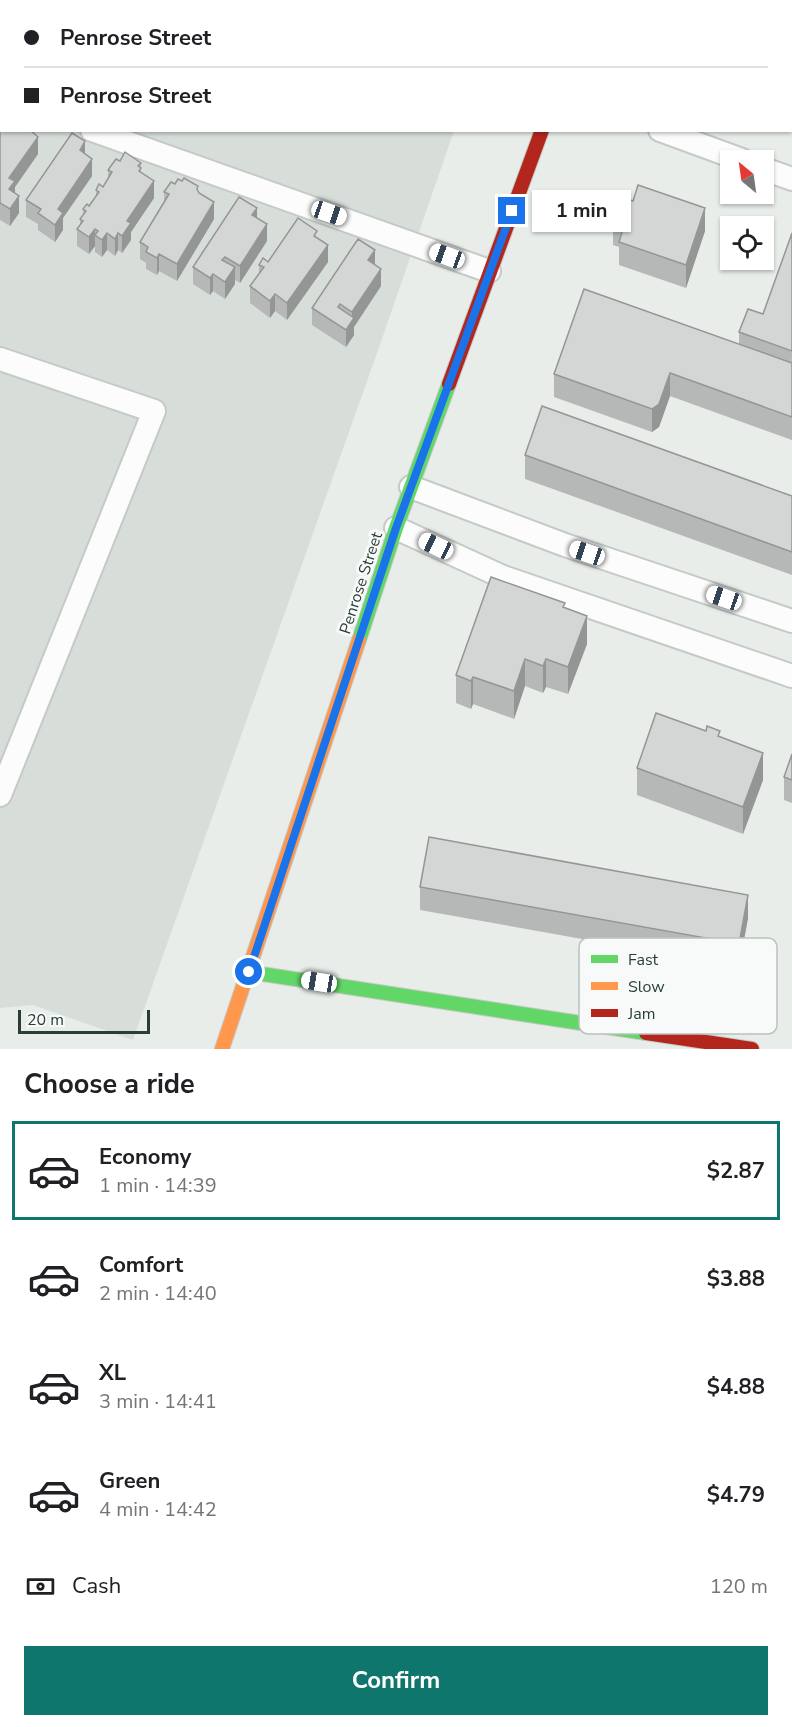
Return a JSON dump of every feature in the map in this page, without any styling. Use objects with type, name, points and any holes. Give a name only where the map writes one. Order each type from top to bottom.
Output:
[{"type":"main road","name":"Penrose Street","points":[[222,1049],[396,528],[541,132]]},
{"type":"main road","points":[[249,972],[579,1023]]},
{"type":"main road","points":[[654,1034],[752,1049]]},
{"type":"lane","points":[[98,132],[489,271]]},
{"type":"lane","points":[[665,132],[720,152]]},
{"type":"lane","points":[[774,172],[792,179]]},
{"type":"lane","points":[[0,360],[154,411],[0,795]]},
{"type":"lane","points":[[411,487],[565,545],[792,621]]},
{"type":"lane","points":[[396,528],[503,577],[792,676]]},
{"type":"shaded area","points":[[0,132],[454,132],[133,1040],[33,1005],[0,1008]]},
{"type":"building","points":[[0,132],[32,132],[38,137],[9,178],[15,181],[9,189],[19,196],[10,209],[0,203]]},
{"type":"building","points":[[72,133],[85,141],[80,150],[92,159],[58,209],[63,213],[55,225],[38,213],[41,209],[26,200]]},
{"type":"building","points":[[125,152],[141,163],[138,166],[141,168],[139,171],[154,181],[127,221],[131,223],[122,236],[118,233],[115,239],[107,233],[102,240],[95,235],[98,231],[95,229],[89,237],[77,229],[86,211],[83,209],[87,204],[89,206],[99,192],[96,190],[99,184],[103,187],[112,172],[108,170],[116,159],[120,161]]},
{"type":"building","points":[[184,178],[198,186],[199,193],[214,202],[177,264],[159,254],[157,258],[146,252],[148,247],[140,242],[169,194],[164,192],[171,182],[175,184],[178,179],[182,181]]},
{"type":"building","points":[[638,185],[705,208],[686,265],[619,242],[624,226],[613,222],[622,197],[633,201]]},
{"type":"building","points":[[239,197],[257,208],[252,215],[267,224],[240,266],[225,257],[222,260],[235,267],[225,282],[213,274],[210,278],[193,267]]},
{"type":"building","points":[[298,218],[317,231],[314,236],[328,245],[287,303],[275,294],[270,301],[250,286],[264,267],[259,265],[263,258],[268,262]]},
{"type":"building","points":[[792,233],[792,351],[739,332],[748,309],[763,314]]},
{"type":"building","points":[[358,239],[375,250],[368,260],[381,269],[352,312],[340,304],[338,307],[354,318],[346,330],[312,308]]},
{"type":"building","points":[[584,289],[792,363],[792,417],[670,373],[659,404],[652,409],[554,374]]},
{"type":"building","points":[[542,406],[792,496],[792,552],[525,455]]},
{"type":"building","points":[[491,577],[565,603],[563,607],[587,616],[568,667],[546,659],[543,666],[525,659],[514,691],[473,677],[471,681],[456,675]]},
{"type":"building","points":[[656,713],[706,731],[707,726],[720,731],[718,736],[763,753],[743,807],[637,768]]},
{"type":"building","points":[[792,754],[792,780],[784,777]]},
{"type":"building","points":[[429,837],[748,895],[740,938],[705,938],[420,887]]},
{"type":"traffic: fast","points":[[359,640],[396,528],[449,384]]},
{"type":"traffic: fast","points":[[249,972],[579,1023]]},
{"type":"traffic: slow","points":[[222,1049],[359,640]]},
{"type":"traffic: jam","points":[[449,384],[541,132]]},
{"type":"traffic: jam","points":[[653,1034],[752,1049]]},
{"type":"route","points":[[249,972],[396,528],[512,211]]}]
